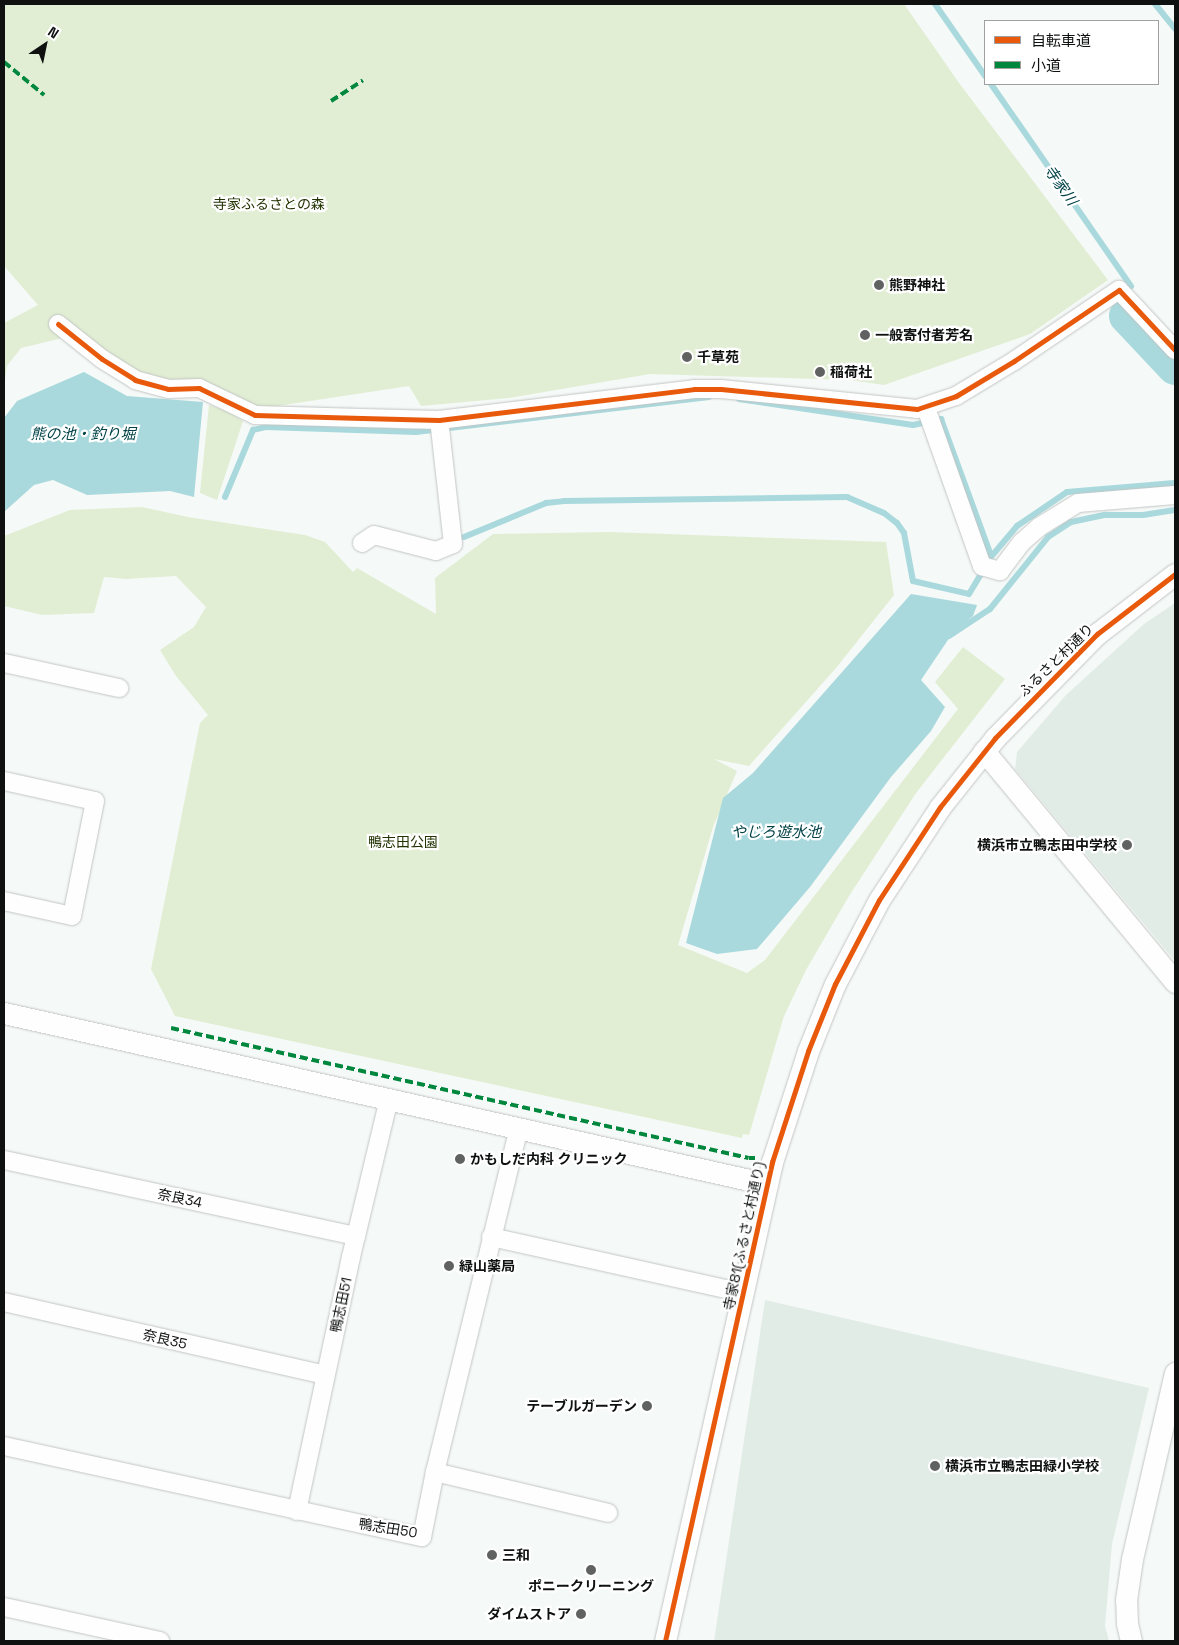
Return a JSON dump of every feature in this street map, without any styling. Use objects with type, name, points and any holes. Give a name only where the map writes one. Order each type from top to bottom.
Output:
[{"type":"street","points":[[58,324],[102,359],[135,380],[168,389],[199,388],[255,415],[439,420],[694,389],[721,389],[917,410],[956,396],[1006,366],[1119,290],[1175,350]]},
{"type":"street","points":[[926,408],[982,566],[1000,571],[1022,542],[1039,527],[1078,503],[1175,495]]},
{"type":"street","points":[[362,543],[374,535],[436,550],[453,544],[439,420]]},
{"type":"street","name":"ふるさと村通り","points":[[940,808],[984,752],[1029,702],[1097,634],[1175,574]]},
{"type":"street","points":[[4,663],[104,683],[119,688]]},
{"type":"street","points":[[984,752],[1175,982]]},
{"type":"street","points":[[4,781],[95,801],[72,916],[4,902]]},
{"type":"street","name":"寺家81(ふるさと村通り)","points":[[665,1641],[772,1162],[808,1051],[835,984],[879,900],[940,808]]},
{"type":"street","points":[[4,1013],[767,1184]]},
{"type":"street","name":"鴨志田51","points":[[297,1511],[356,1236],[389,1099]]},
{"type":"street","name":"鴨志田50","points":[[4,1446],[422,1537],[435,1472],[519,1128]]},
{"type":"street","name":"奈良34","points":[[4,1160],[356,1236]]},
{"type":"street","points":[[491,1237],[744,1293]]},
{"type":"street","name":"奈良35","points":[[4,1302],[325,1375]]},
{"type":"street","points":[[1131,1641],[1127,1623],[1126,1600],[1132,1560],[1175,1373]]},
{"type":"street","points":[[435,1472],[608,1513]]},
{"type":"street","points":[[4,1607],[160,1641]]},
{"type":"shaded area","name":"横浜市立鴨志田中学校","points":[[1175,603],[1175,961],[1015,769],[1017,752],[1066,695],[1144,624]]},
{"type":"shaded area","name":"横浜市立鴨志田緑小学校","points":[[765,1300],[1149,1388],[1112,1544],[1105,1626],[1109,1641],[714,1641]]},
{"type":"green space","name":"寺家ふるさとの森","points":[[4,4],[904,4],[959,83],[1108,280],[1030,334],[884,385],[850,380],[650,374],[509,398],[421,406],[409,386],[264,408],[196,393],[124,384],[79,334],[21,348],[7,366],[4,387],[4,323],[38,305],[4,266]]},
{"type":"green space","points":[[209,405],[227,411],[243,421],[217,500],[200,493]]},
{"type":"green space","name":"鴨志田公園","points":[[142,507],[188,517],[305,535],[325,542],[353,572],[357,568],[436,614],[435,578],[493,534],[610,532],[886,542],[894,595],[836,668],[749,766],[714,759],[737,771],[713,827],[678,945],[747,973],[765,960],[958,709],[935,682],[963,647],[1005,679],[916,793],[849,896],[806,970],[784,1016],[749,1135],[743,1134],[742,1138],[175,1016],[151,969],[200,723],[208,715],[176,676],[160,650],[194,627],[206,607],[176,576],[126,579],[104,577],[94,613],[42,615],[4,606],[4,536],[70,510]]},
{"type":"water","name":"熊の池・釣り堀","points":[[84,372],[127,396],[203,402],[194,497],[170,491],[87,495],[53,480],[34,485],[4,512],[4,418],[17,401]]},
{"type":"water","name":"やじろ遊水池","points":[[911,594],[977,605],[973,616],[954,631],[921,680],[945,707],[931,731],[891,777],[810,887],[757,949],[717,954],[686,943],[723,798],[753,773]]},
{"type":"waterway","name":"寺家川","points":[[935,4],[984,75]]},
{"type":"waterway","points":[[1155,4],[1175,29]]},
{"type":"waterway","name":"寺家川","points":[[992,85],[1131,286]]},
{"type":"waterway","name":"寺家川","points":[[1127,316],[1175,367]]},
{"type":"waterway","points":[[225,497],[253,430],[266,427],[416,432],[709,397]]},
{"type":"waterway","points":[[739,399],[913,425],[941,419],[991,556]]},
{"type":"waterway","points":[[990,558],[1017,526],[1067,492],[1175,483]]},
{"type":"waterway","points":[[464,537],[546,503],[564,501],[847,497],[884,513],[897,523],[904,533],[913,581],[969,594],[984,569]]},
{"type":"waterway","points":[[949,636],[990,609],[1048,537],[1071,522],[1105,515],[1143,515],[1175,510]]},
{"type":"marked path","points":[[4,62],[44,95]]},
{"type":"marked path","points":[[331,101],[363,80]]},
{"type":"marked path","points":[[171,1028],[755,1158]]},
{"type":"cycle path","points":[[58,324],[102,359],[135,380],[168,389],[199,388],[255,415],[439,420],[694,389],[721,389],[917,409],[956,396],[1014,361],[1119,290],[1175,350]]},
{"type":"cycle path","points":[[665,1641],[772,1162],[808,1051],[835,984],[879,900],[940,807],[995,738],[1097,634],[1175,574]]},
{"type":"place","name":"熊野神社","points":[[879,285]]},
{"type":"place","name":"一般寄付者芳名","points":[[865,335]]},
{"type":"place","name":"千草苑","points":[[687,357]]},
{"type":"place","name":"稲荷社","points":[[820,372]]},
{"type":"place","name":"横浜市立鴨志田中学校","points":[[1127,845]]},
{"type":"place","name":"かもしだ内科 クリニック","points":[[460,1159]]},
{"type":"place","name":"緑山薬局","points":[[449,1266]]},
{"type":"place","name":"テーブルガーデン","points":[[647,1406]]},
{"type":"place","name":"横浜市立鴨志田緑小学校","points":[[935,1466]]},
{"type":"place","name":"三和","points":[[492,1555]]},
{"type":"place","name":"ポニークリーニング","points":[[591,1570]]},
{"type":"place","name":"ダイムストア","points":[[581,1614]]}]
